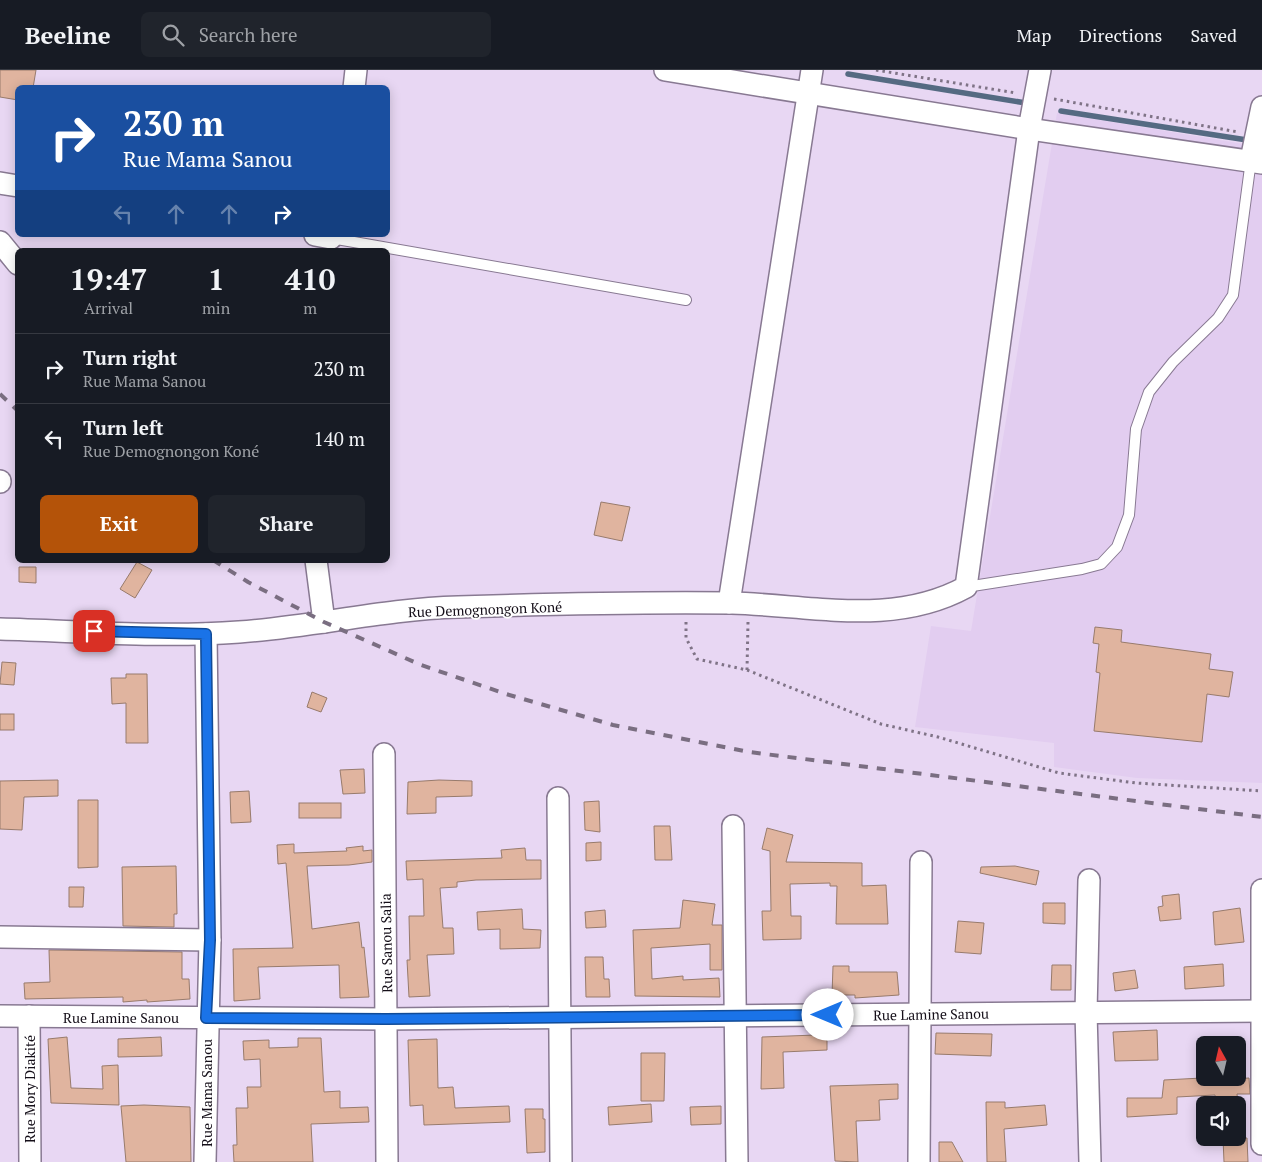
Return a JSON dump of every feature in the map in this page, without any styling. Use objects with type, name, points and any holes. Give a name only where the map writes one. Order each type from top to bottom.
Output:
[{"type":"street","points":[[354,85],[356,70]]},
{"type":"street","points":[[665,70],[1029,130],[1256,162],[1257,135],[1262,107]]},
{"type":"street","points":[[739,603],[807,92],[812,70]]},
{"type":"street","points":[[966,587],[1029,130],[1040,70]]},
{"type":"street","points":[[0,183],[15,186]]},
{"type":"street","points":[[0,242],[15,260]]},
{"type":"street","points":[[316,563],[324,622]]},
{"type":"street","name":"Rue Demognongon Koné","points":[[0,628],[206,634],[456,607],[739,603],[840,612],[877,610],[944,599],[966,587]]},
{"type":"street","name":"Rue Mama Sanou","points":[[205,1162],[206,1018],[210,940],[206,634]]},
{"type":"street","name":"Rue Sanou Salia","points":[[384,754],[387,1162]]},
{"type":"street","points":[[558,798],[561,1162]]},
{"type":"street","points":[[733,826],[737,1162]]},
{"type":"street","points":[[919,1162],[921,862]]},
{"type":"street","points":[[1089,880],[1086,1012],[1090,1162]]},
{"type":"street","points":[[1262,890],[1262,1144]]},
{"type":"street","points":[[0,937],[210,940]]},
{"type":"street","name":"Rue Lamine Sanou","points":[[0,1016],[386,1019],[1262,1011]]},
{"type":"street","name":"Rue Mory Diakité","points":[[29,1016],[30,1162]]},
{"type":"lane","points":[[966,587],[1082,569],[1101,564],[1117,547],[1129,515],[1136,429],[1149,392],[1173,362],[1218,318],[1233,295],[1256,162]]},
{"type":"lane","points":[[327,239],[380,248]]},
{"type":"lane","points":[[390,250],[686,300]]},
{"type":"path","points":[[876,70],[1257,135]]},
{"type":"path","points":[[739,603],[747,670]]},
{"type":"path","points":[[686,604],[686,638],[697,659],[747,670],[881,724],[938,736],[1059,773],[1136,783],[1262,791]]},
{"type":"shaded area","points":[[1057,113],[1262,147],[1262,783],[1137,778],[1054,767],[1054,743],[915,727],[931,626],[971,631]]},
{"type":"building","points":[[0,70],[36,70],[34,85],[15,85],[15,100],[0,97]]},
{"type":"building","points":[[601,502],[630,507],[622,541],[594,535]]},
{"type":"building","points":[[136,563],[152,570],[135,598],[120,589]]},
{"type":"building","points":[[19,567],[36,567],[36,583],[19,582]]},
{"type":"building","points":[[1095,627],[1122,630],[1121,642],[1211,654],[1209,669],[1233,672],[1229,697],[1207,694],[1202,742],[1094,731],[1100,673],[1096,672],[1099,644],[1093,643]]},
{"type":"building","points":[[2,662],[16,663],[14,685],[0,684]]},
{"type":"building","points":[[126,674],[147,674],[148,743],[126,743],[126,703],[112,704],[111,678],[126,678]]},
{"type":"building","points":[[312,692],[327,698],[321,712],[307,707]]},
{"type":"building","points":[[0,714],[14,714],[14,730],[0,730]]},
{"type":"building","points":[[364,769],[365,793],[343,794],[340,770]]},
{"type":"building","points":[[58,780],[58,796],[24,797],[22,830],[0,829],[0,781]]},
{"type":"building","points":[[439,780],[472,781],[472,796],[436,797],[436,813],[407,814],[408,782]]},
{"type":"building","points":[[249,791],[251,822],[231,823],[230,792]]},
{"type":"building","points":[[78,800],[98,800],[98,867],[78,868]]},
{"type":"building","points":[[599,801],[600,832],[585,830],[584,802]]},
{"type":"building","points":[[299,803],[341,803],[341,818],[299,818]]},
{"type":"building","points":[[654,826],[670,826],[672,860],[655,860]]},
{"type":"building","points":[[767,828],[793,835],[786,862],[862,863],[862,886],[886,885],[888,924],[836,924],[837,886],[830,886],[830,883],[790,884],[791,916],[801,916],[801,939],[763,940],[762,911],[771,911],[770,851],[762,849]]},
{"type":"building","points":[[601,842],[601,860],[586,861],[586,843]]},
{"type":"building","points":[[294,844],[294,853],[347,851],[346,848],[363,846],[363,851],[372,850],[372,862],[349,865],[307,866],[312,929],[359,922],[362,948],[364,947],[369,997],[340,998],[339,965],[258,967],[260,999],[234,1001],[233,949],[293,948],[286,863],[278,864],[277,845]]},
{"type":"building","points":[[525,848],[526,860],[541,860],[541,879],[476,880],[457,882],[457,887],[440,888],[443,928],[453,928],[454,954],[427,955],[430,996],[409,997],[407,960],[410,960],[409,916],[424,916],[423,879],[407,880],[406,861],[502,858],[501,850]]},
{"type":"building","points":[[176,866],[177,914],[174,914],[174,927],[123,926],[122,867]]},
{"type":"building","points":[[1015,866],[1039,871],[1036,885],[980,873],[981,867]]},
{"type":"building","points":[[69,887],[84,887],[83,907],[69,907]]},
{"type":"building","points":[[1179,894],[1181,919],[1160,921],[1158,907],[1163,906],[1162,896]]},
{"type":"building","points":[[683,900],[715,904],[712,925],[722,925],[722,970],[710,970],[710,944],[651,948],[652,979],[683,976],[683,980],[719,978],[720,997],[635,996],[633,930],[680,928]]},
{"type":"building","points":[[1043,903],[1065,903],[1065,924],[1043,923]]},
{"type":"building","points":[[1240,908],[1244,942],[1215,945],[1213,912]]},
{"type":"building","points":[[522,909],[523,929],[541,930],[540,948],[500,949],[500,929],[478,930],[477,912]]},
{"type":"building","points":[[605,910],[606,927],[586,928],[585,912]]},
{"type":"building","points":[[958,921],[984,923],[981,954],[955,952]]},
{"type":"building","points":[[49,950],[182,952],[182,979],[189,979],[190,999],[123,1002],[123,997],[25,999],[24,983],[50,982]]},
{"type":"building","points":[[585,957],[603,957],[604,979],[609,979],[610,997],[586,997]]},
{"type":"building","points":[[1223,964],[1224,986],[1185,989],[1184,967]]},
{"type":"building","points":[[1052,965],[1071,965],[1071,990],[1051,990]]},
{"type":"building","points":[[833,966],[849,966],[849,972],[897,972],[899,995],[855,998],[855,995],[832,995]]},
{"type":"building","points":[[1135,970],[1138,988],[1115,991],[1113,973]]},
{"type":"building","points":[[1157,1030],[1158,1060],[1115,1061],[1113,1032]]},
{"type":"building","points":[[936,1033],[992,1034],[991,1056],[935,1054]]},
{"type":"building","points":[[827,1036],[827,1050],[783,1052],[784,1088],[761,1089],[762,1037]]},
{"type":"building","points":[[67,1037],[71,1088],[103,1089],[102,1066],[118,1065],[119,1105],[51,1103],[48,1039]]},
{"type":"building","points":[[161,1037],[162,1056],[118,1057],[118,1039]]},
{"type":"building","points":[[298,1038],[321,1038],[324,1092],[340,1091],[340,1108],[368,1107],[369,1122],[311,1124],[313,1162],[234,1162],[233,1145],[237,1145],[236,1108],[248,1108],[247,1087],[261,1087],[260,1059],[244,1060],[243,1041],[269,1040],[269,1048],[298,1047]]},
{"type":"building","points":[[437,1039],[438,1088],[453,1087],[455,1108],[509,1106],[510,1122],[424,1125],[423,1105],[410,1106],[408,1040]]},
{"type":"building","points":[[641,1053],[665,1053],[664,1101],[641,1101]]},
{"type":"building","points":[[1196,1078],[1196,1086],[1246,1086],[1246,1078],[1249,1078],[1250,1094],[1177,1097],[1177,1114],[1127,1117],[1127,1098],[1162,1098],[1164,1080]]},
{"type":"building","points":[[898,1084],[898,1099],[879,1100],[880,1120],[856,1121],[858,1162],[835,1161],[830,1086]]},
{"type":"building","points":[[986,1102],[1005,1102],[1005,1108],[1045,1105],[1047,1125],[1004,1129],[1006,1162],[987,1162]]},
{"type":"building","points":[[651,1104],[652,1122],[609,1125],[608,1107]]},
{"type":"building","points":[[121,1106],[190,1107],[191,1162],[126,1162]]},
{"type":"building","points":[[721,1106],[721,1124],[691,1125],[690,1107]]},
{"type":"building","points":[[525,1109],[543,1109],[543,1119],[545,1119],[545,1152],[527,1153]]},
{"type":"building","points":[[1247,1138],[1248,1162],[1224,1162],[1223,1146],[1246,1146]]},
{"type":"building","points":[[939,1142],[952,1142],[963,1162],[939,1162]]},
{"type":"waterway","points":[[848,74],[1026,103]]},
{"type":"waterway","points":[[1061,111],[1247,140]]},
{"type":"railway","points":[[0,394],[15,408]]},
{"type":"railway","points":[[218,563],[248,582],[324,622],[421,665],[506,694],[613,725],[749,752],[1262,817]]},
{"type":"route","points":[[94,631],[206,634],[210,940],[206,1018],[386,1019],[828,1015]]}]
